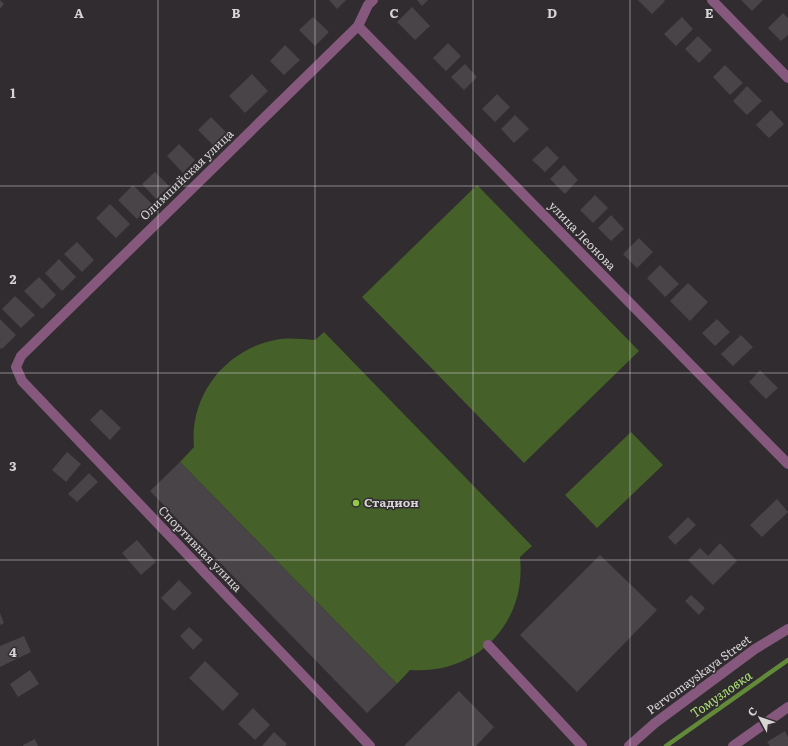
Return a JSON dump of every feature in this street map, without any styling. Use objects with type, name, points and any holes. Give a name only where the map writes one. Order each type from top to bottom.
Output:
[{"type":"street","name":"Олимпийская улица","points":[[16,367],[21,356],[358,26],[368,5],[373,0]]},
{"type":"street","points":[[712,0],[788,78]]},
{"type":"street","name":"улица Леонова","points":[[358,26],[788,464]]},
{"type":"street","name":"Спортивная улица","points":[[16,367],[22,381],[370,746]]},
{"type":"street","name":"Pervomayskaya Street","points":[[629,746],[655,723],[755,649],[788,629]]},
{"type":"street","points":[[488,645],[582,746]]},
{"type":"street","points":[[733,746],[788,707]]},
{"type":"green space","points":[[477,185],[639,351],[524,463],[362,297]]},
{"type":"green space","points":[[324,332],[532,546],[520,557],[520,581],[515,604],[506,624],[492,640],[476,654],[456,664],[434,669],[410,670],[397,684],[180,462],[194,447],[194,428],[204,393],[214,378],[226,365],[257,345],[275,340],[295,338],[315,340]]},
{"type":"green space","points":[[631,432],[663,465],[597,528],[565,495]]},
{"type":"building","points":[[0,0],[4,4],[0,9]]},
{"type":"building","points":[[329,0],[346,0],[337,9]]},
{"type":"building","points":[[417,0],[428,0],[422,6]]},
{"type":"building","points":[[638,0],[664,0],[665,1],[652,14]]},
{"type":"building","points":[[741,0],[763,0],[752,11]]},
{"type":"building","points":[[412,7],[430,26],[415,40],[397,22]]},
{"type":"building","points":[[783,13],[788,18],[788,35],[781,41],[768,28]]},
{"type":"building","points":[[313,17],[329,32],[315,46],[299,30]]},
{"type":"building","points":[[682,17],[693,29],[676,46],[664,34]]},
{"type":"building","points":[[698,36],[712,50],[699,63],[685,49]]},
{"type":"building","points":[[448,43],[461,56],[446,71],[433,58]]},
{"type":"building","points":[[285,45],[300,60],[284,75],[270,61]]},
{"type":"building","points":[[465,64],[477,77],[464,90],[451,77]]},
{"type":"building","points":[[725,65],[743,83],[730,95],[713,77]]},
{"type":"building","points":[[252,74],[268,91],[245,113],[229,96]]},
{"type":"building","points":[[747,86],[762,101],[747,115],[733,101]]},
{"type":"building","points":[[497,94],[510,107],[495,122],[482,109]]},
{"type":"building","points":[[771,110],[784,124],[769,138],[756,125]]},
{"type":"building","points":[[515,115],[529,129],[514,143],[501,129]]},
{"type":"building","points":[[211,117],[226,132],[213,145],[198,130]]},
{"type":"building","points":[[179,144],[195,160],[183,173],[167,156]]},
{"type":"building","points":[[547,146],[559,158],[545,172],[532,160]]},
{"type":"building","points":[[564,165],[578,180],[565,194],[550,179]]},
{"type":"building","points":[[155,172],[169,186],[156,199],[142,184]]},
{"type":"building","points":[[133,185],[152,204],[137,219],[118,200]]},
{"type":"building","points":[[595,195],[608,208],[593,223],[580,210]]},
{"type":"building","points":[[110,204],[130,224],[116,238],[96,218]]},
{"type":"building","points":[[611,215],[624,229],[611,241],[598,228]]},
{"type":"building","points":[[639,238],[653,252],[637,268],[623,254]]},
{"type":"building","points":[[77,242],[94,260],[82,272],[64,254]]},
{"type":"building","points":[[59,259],[76,277],[62,291],[45,273]]},
{"type":"building","points":[[660,265],[679,284],[665,297],[647,278]]},
{"type":"building","points":[[39,277],[56,295],[42,309],[24,291]]},
{"type":"building","points":[[688,283],[708,302],[690,321],[670,301]]},
{"type":"building","points":[[15,296],[35,315],[21,328],[2,309]]},
{"type":"building","points":[[0,319],[16,335],[2,349],[0,348]]},
{"type":"building","points":[[717,319],[730,332],[715,346],[702,333]]},
{"type":"building","points":[[741,335],[753,347],[733,366],[721,354]]},
{"type":"building","points":[[760,370],[778,388],[766,399],[749,382]]},
{"type":"building","points":[[101,409],[121,428],[110,440],[90,420]]},
{"type":"building","points":[[67,452],[81,464],[66,482],[52,470]]},
{"type":"building","points":[[180,462],[397,684],[367,713],[150,491]]},
{"type":"building","points":[[89,473],[98,482],[77,502],[68,494]]},
{"type":"building","points":[[777,499],[788,512],[762,537],[750,525]]},
{"type":"building","points":[[688,517],[696,525],[675,545],[668,537]]},
{"type":"building","points":[[137,540],[156,562],[141,575],[122,553]]},
{"type":"building","points":[[720,543],[737,561],[713,585],[688,560],[700,548],[708,556]]},
{"type":"building","points":[[600,555],[657,610],[577,692],[520,635]]},
{"type":"building","points":[[179,580],[192,593],[174,611],[161,598]]},
{"type":"building","points":[[691,595],[705,608],[699,615],[685,601]]},
{"type":"building","points":[[0,613],[4,623],[0,625]]},
{"type":"building","points":[[189,627],[203,640],[193,650],[180,636]]},
{"type":"building","points":[[24,636],[31,652],[0,667],[0,646]]},
{"type":"building","points":[[205,661],[239,694],[223,711],[189,678]]},
{"type":"building","points":[[30,670],[39,684],[18,697],[10,684]]},
{"type":"building","points":[[459,691],[494,727],[476,746],[404,746]]},
{"type":"building","points":[[253,708],[270,725],[255,740],[238,724]]},
{"type":"building","points":[[785,731],[788,737],[788,746],[770,746],[767,742]]},
{"type":"building","points":[[274,732],[287,744],[285,746],[262,746]]},
{"type":"building","points":[[35,739],[38,746],[23,746],[23,745]]},
{"type":"waterway","name":"Томузловка","points":[[666,746],[788,660]]},
{"type":"place","name":"Стадион","points":[[356,503]]}]
